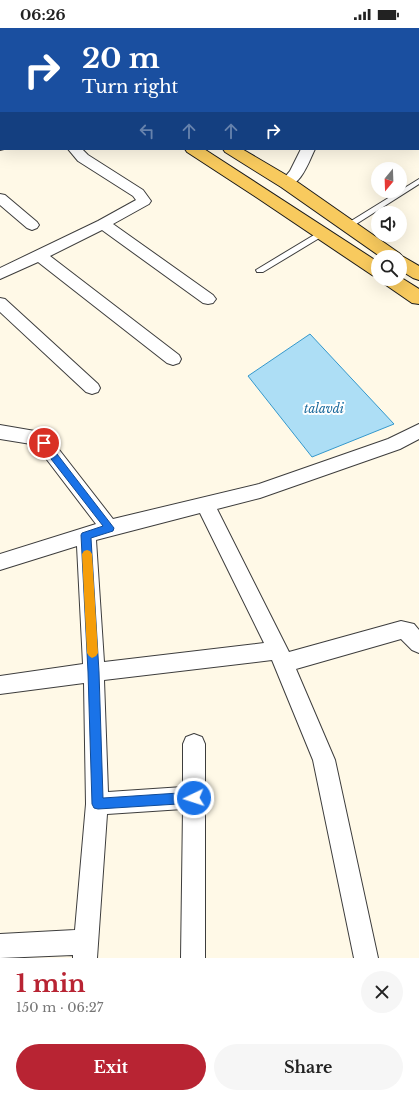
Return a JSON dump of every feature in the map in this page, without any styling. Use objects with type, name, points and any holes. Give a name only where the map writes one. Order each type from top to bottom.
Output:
[{"type":"main road","points":[[195,150],[262,193],[371,266]]},
{"type":"main road","points":[[233,150],[287,183],[383,250]]},
{"type":"main road","points":[[407,266],[419,274]]},
{"type":"main road","points":[[401,286],[419,298]]},
{"type":"street","points":[[0,274],[40,256],[144,201],[138,194],[84,158],[76,150]]},
{"type":"street","points":[[287,183],[296,173],[308,150]]},
{"type":"street","points":[[0,198],[32,225]]},
{"type":"street","points":[[103,224],[208,299]]},
{"type":"street","points":[[40,256],[173,359]]},
{"type":"street","points":[[0,303],[92,388]]},
{"type":"street","points":[[0,562],[109,528],[260,491],[394,444],[419,431]]},
{"type":"street","points":[[0,432],[35,438],[44,443],[109,528]]},
{"type":"street","points":[[205,504],[281,656],[324,760],[366,958]]},
{"type":"street","points":[[0,946],[85,950],[98,804],[94,672],[86,535]]},
{"type":"street","points":[[0,685],[94,672],[281,656],[401,630],[407,630],[419,644]]},
{"type":"street","points":[[193,958],[194,744]]},
{"type":"street","points":[[98,804],[194,798]]},
{"type":"lane","points":[[347,226],[419,181]]},
{"type":"lane","points":[[260,270],[322,234]]},
{"type":"water","name":"talavdi","points":[[310,334],[394,424],[312,457],[248,376]]},
{"type":"slow traffic","points":[[87,554],[92,653]]},
{"type":"route","points":[[44,443],[109,528],[86,535],[94,672],[98,804],[194,798]]}]
